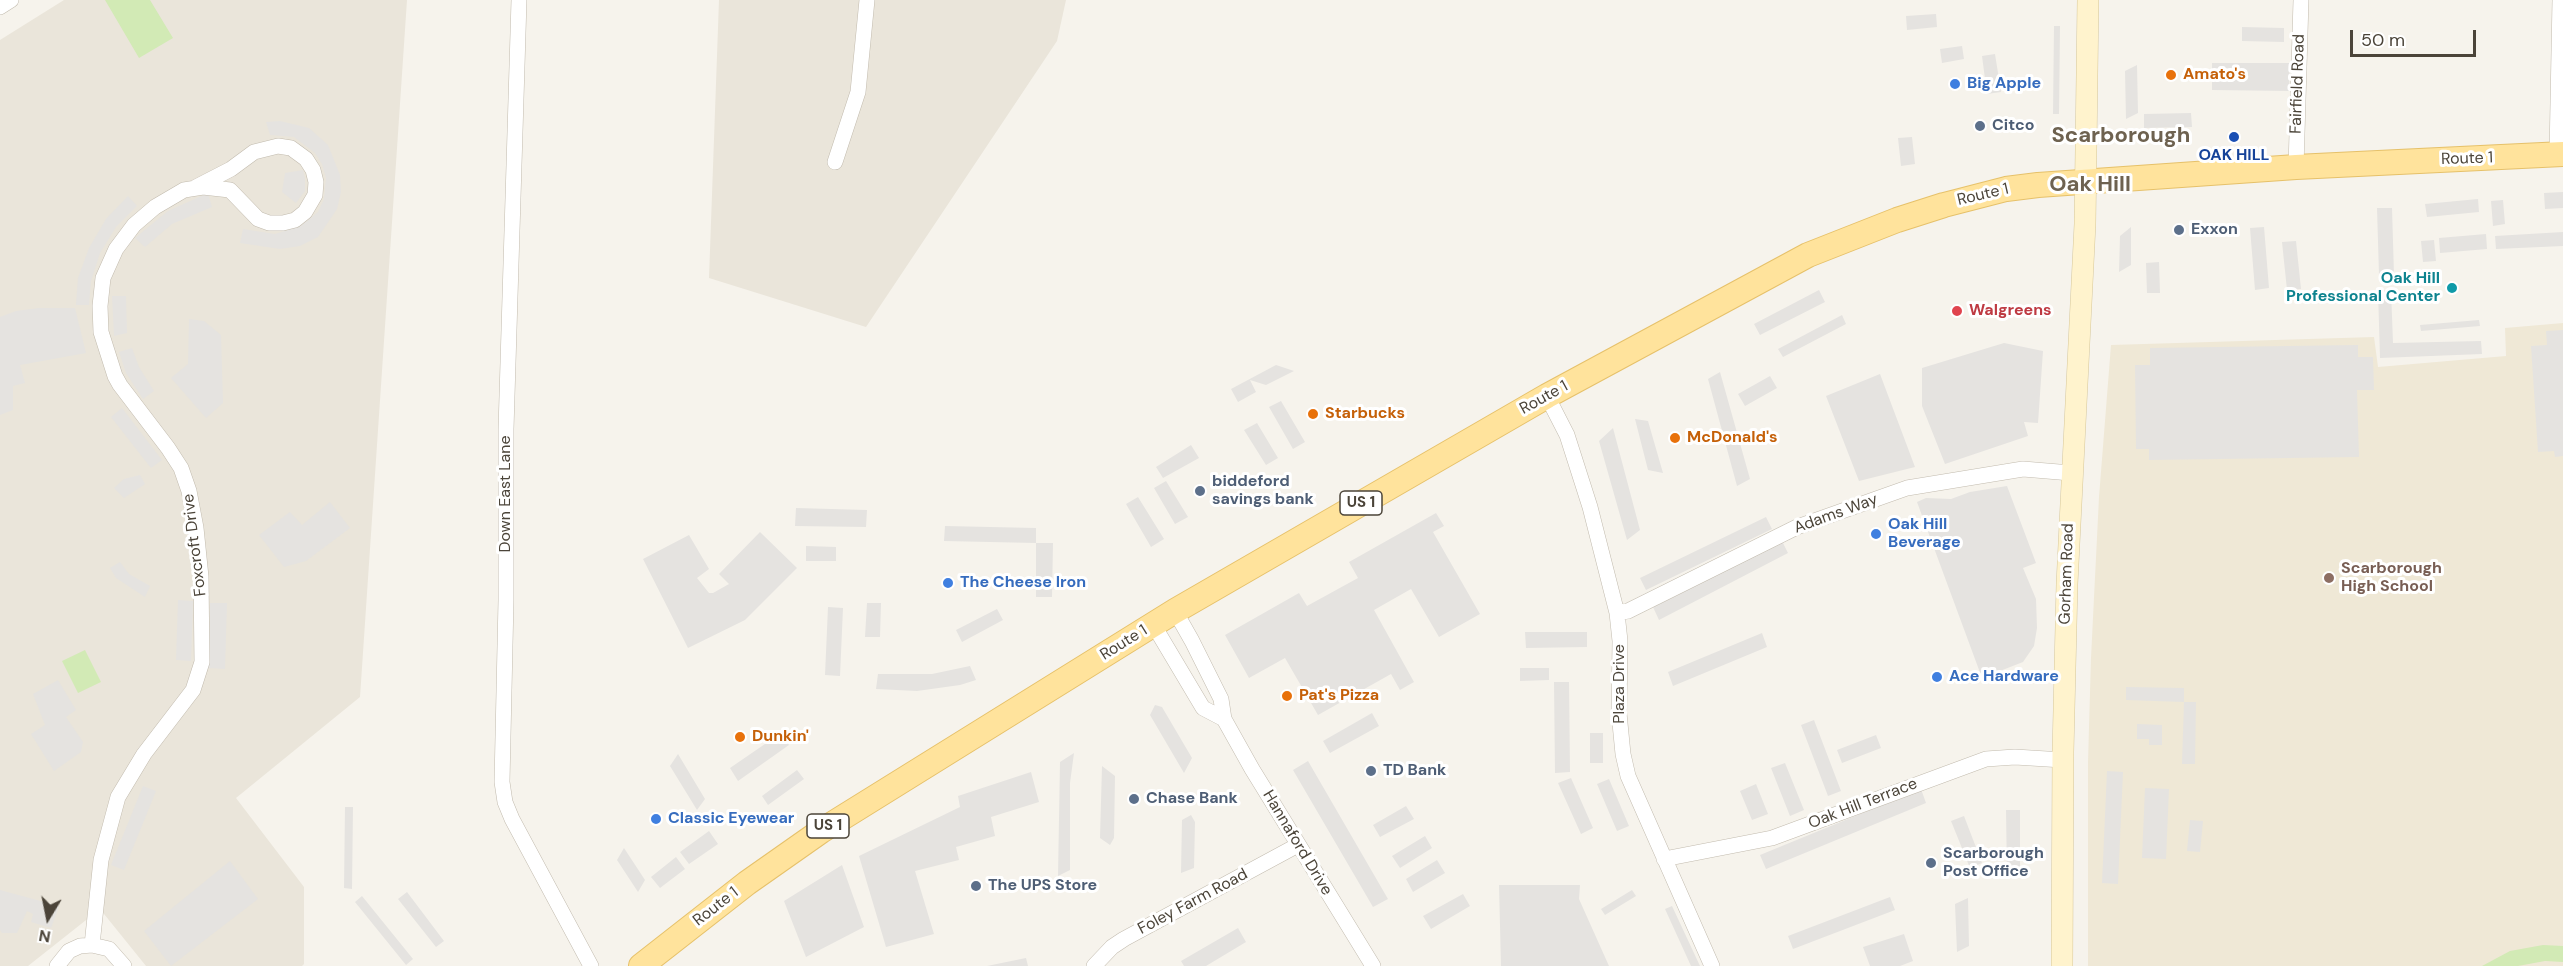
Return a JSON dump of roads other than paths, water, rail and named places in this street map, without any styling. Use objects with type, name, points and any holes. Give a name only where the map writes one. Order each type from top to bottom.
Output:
[{"type":"main road","name":"Gorham Road","points":[[2062,966],[2063,760],[2071,473],[2087,183],[2088,0]]},
{"type":"main road","name":"Route 1","points":[[641,966],[747,883],[821,831],[1153,624],[1547,396],[1768,276],[1834,244],[1944,205],[2006,189],[2038,184],[2087,183],[2296,167],[2560,155]]},
{"type":"street","points":[[0,7],[11,0]]},
{"type":"street","name":"Down East Lane","points":[[519,0],[507,408],[502,782],[505,802],[512,819],[591,966]]},
{"type":"street","points":[[835,162],[858,92],[867,0]]},
{"type":"street","name":"Fairfield Road","points":[[2296,167],[2301,0]]},
{"type":"street","points":[[2560,0],[2560,155]]},
{"type":"street","name":"Foxcroft Drive","points":[[92,945],[101,860],[118,797],[144,754],[193,690],[202,662],[200,568],[189,491],[181,468],[115,376],[101,332],[99,306],[102,286],[110,260],[134,225],[165,200],[231,169],[254,152],[278,146],[291,148],[306,159],[313,170],[316,182],[315,195],[305,212],[295,220],[283,224],[258,219],[230,190],[196,187]]},
{"type":"street","name":"Plaza Drive","points":[[1547,396],[1567,435],[1590,507],[1617,613],[1620,641],[1618,713],[1623,754],[1633,792],[1712,966]]},
{"type":"street","name":"Adams Way","points":[[1617,613],[1628,611],[1797,527],[1907,488],[2023,470],[2071,473]]},
{"type":"street","name":"Hannaford Drive","points":[[1175,611],[1221,699],[1224,719],[1373,966]]},
{"type":"street","name":"Hannaford Drive","points":[[1153,624],[1203,708],[1224,719]]},
{"type":"street","name":"Oak Hill Terrace","points":[[1664,859],[1773,838],[1986,759],[2015,757],[2063,760]]},
{"type":"street","name":"Foley Farm Road","points":[[1094,966],[1112,947],[1124,939],[1298,845]]},
{"type":"street","points":[[57,966],[69,951],[80,946],[92,945],[109,949],[124,966]]},
{"type":"place","name":"Amato's","points":[[2171,75]]},
{"type":"place","name":"Big Apple","points":[[1955,84]]},
{"type":"place","name":"Citco","points":[[1980,126]]},
{"type":"place","name":"OAK HILL","points":[[2234,137]]},
{"type":"place","name":"Exxon","points":[[2179,230]]},
{"type":"place","name":"Oak Hill Professional Center","points":[[2452,288]]},
{"type":"place","name":"Walgreens","points":[[1957,311]]},
{"type":"place","name":"Starbucks","points":[[1313,414]]},
{"type":"place","name":"McDonald's","points":[[1675,438]]},
{"type":"place","name":"biddeford savings bank","points":[[1200,491]]},
{"type":"place","name":"Oak Hill Beverage","points":[[1876,534]]},
{"type":"place","name":"Scarborough High School","points":[[2329,578]]},
{"type":"place","name":"The Cheese Iron","points":[[948,583]]},
{"type":"place","name":"Ace Hardware","points":[[1937,677]]},
{"type":"place","name":"Pat's Pizza","points":[[1287,696]]},
{"type":"place","name":"Dunkin'","points":[[740,737]]},
{"type":"place","name":"TD Bank","points":[[1371,771]]},
{"type":"place","name":"Chase Bank","points":[[1134,799]]},
{"type":"place","name":"Classic Eyewear","points":[[656,819]]},
{"type":"place","name":"Scarborough Post Office","points":[[1931,863]]},
{"type":"place","name":"The UPS Store","points":[[976,886]]},
{"type":"district","name":"Scarborough","points":[[2121,136]]},
{"type":"district","name":"Oak Hill","points":[[2090,185]]}]
